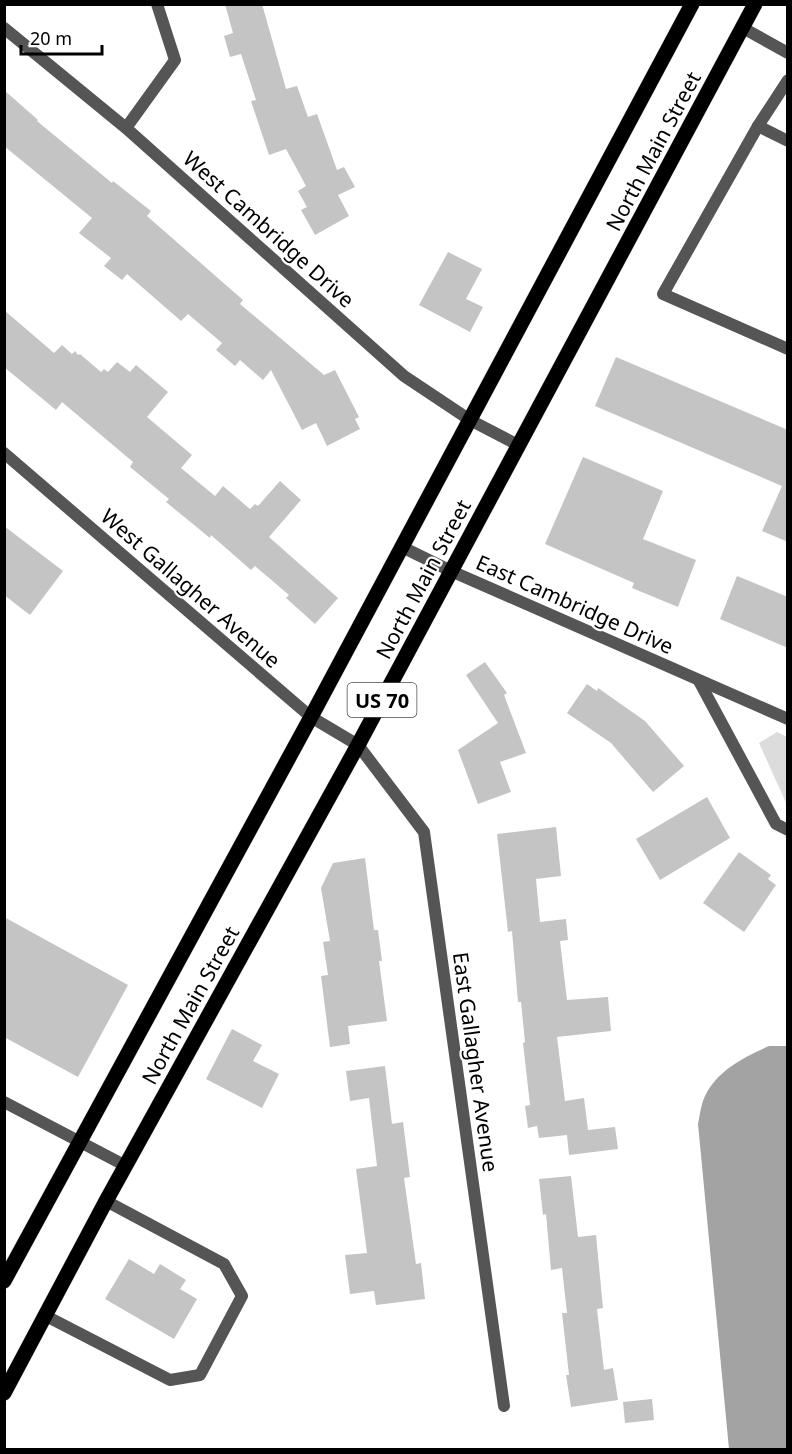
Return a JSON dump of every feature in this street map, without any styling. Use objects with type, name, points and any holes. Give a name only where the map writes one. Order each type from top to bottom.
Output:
[{"type":"main road","name":"North Main Street","points":[[4,1281],[311,717],[692,4]]},
{"type":"main road","name":"North Main Street","points":[[4,1393],[106,1201],[358,745],[755,4]]},
{"type":"street","points":[[126,128],[176,60],[157,4]]},
{"type":"street","name":"West Cambridge Drive","points":[[4,28],[126,128],[404,376],[470,420],[518,445]]},
{"type":"street","points":[[743,28],[788,53]]},
{"type":"street","points":[[788,80],[758,126],[663,294],[788,349]]},
{"type":"street","points":[[758,126],[788,141]]},
{"type":"street","name":"West Gallagher Avenue","points":[[4,453],[311,717],[358,745]]},
{"type":"street","name":"East Cambridge Drive","points":[[402,547],[451,571],[788,719]]},
{"type":"street","points":[[699,681],[776,824],[788,830]]},
{"type":"street","name":"East Gallagher Avenue","points":[[358,745],[424,832],[504,1406]]},
{"type":"street","points":[[4,1102],[126,1166]]},
{"type":"street","points":[[46,1316],[170,1380],[200,1375],[242,1296],[224,1264],[106,1201]]},
{"type":"shaded area","points":[[777,732],[787,737],[787,805],[759,743]]},
{"type":"shaded area","points":[[769,1046],[788,1046],[787,1449],[729,1449],[698,1124],[704,1099],[717,1079],[741,1060]]},
{"type":"building","points":[[225,4],[262,4],[286,89],[297,86],[308,117],[317,114],[337,170],[344,167],[355,187],[338,195],[349,216],[315,235],[301,210],[307,207],[298,191],[306,186],[286,149],[269,155],[251,101],[256,100],[241,54],[230,57],[224,36],[233,33]]},
{"type":"building","points":[[4,90],[37,121],[112,183],[113,181],[151,211],[147,216],[243,300],[240,304],[324,375],[335,370],[359,417],[355,419],[360,429],[327,446],[316,423],[302,430],[271,370],[263,380],[240,360],[235,366],[216,350],[222,343],[188,314],[181,321],[127,274],[122,280],[104,266],[111,258],[79,233],[92,218],[4,146]]},
{"type":"building","points":[[448,252],[482,269],[466,299],[483,307],[470,332],[419,305]]},
{"type":"building","points":[[4,310],[54,353],[62,345],[72,354],[75,351],[78,355],[80,354],[101,372],[104,369],[108,372],[117,362],[130,372],[136,365],[168,392],[147,417],[192,455],[181,468],[215,496],[223,486],[250,509],[255,504],[258,506],[280,481],[301,500],[269,537],[338,598],[315,624],[286,598],[289,595],[255,566],[251,570],[211,535],[210,538],[166,502],[169,499],[130,467],[133,462],[62,402],[56,410],[4,367]]},
{"type":"building","points":[[616,357],[788,430],[788,542],[762,531],[782,486],[595,406]]},
{"type":"building","points":[[583,457],[663,491],[643,539],[696,560],[678,607],[632,588],[634,583],[545,544]]},
{"type":"building","points":[[4,526],[63,571],[30,615],[4,595]]},
{"type":"building","points":[[737,576],[788,597],[788,648],[720,619]]},
{"type":"building","points":[[485,662],[507,693],[504,695],[526,753],[500,762],[511,792],[478,804],[458,750],[498,723],[466,675]]},
{"type":"building","points":[[587,684],[597,691],[598,688],[645,721],[684,766],[653,792],[611,743],[567,713]]},
{"type":"building","points":[[707,797],[730,838],[660,880],[636,839]]},
{"type":"building","points":[[556,827],[561,876],[536,879],[540,922],[566,919],[568,940],[560,941],[567,1000],[608,997],[611,1031],[557,1037],[565,1101],[584,1098],[588,1130],[615,1127],[618,1149],[569,1155],[567,1135],[539,1138],[537,1126],[528,1128],[525,1106],[530,1105],[521,1002],[518,1002],[512,931],[508,932],[497,834]]},
{"type":"building","points":[[739,852],[771,875],[768,879],[776,885],[744,932],[703,903]]},
{"type":"building","points":[[365,858],[374,930],[378,930],[382,961],[379,961],[387,1021],[348,1026],[350,1044],[330,1047],[321,976],[328,975],[323,942],[330,941],[321,888],[333,863]]},
{"type":"building","points":[[4,917],[128,985],[78,1077],[4,1037]]},
{"type":"building","points":[[232,1029],[262,1045],[253,1061],[279,1074],[262,1108],[206,1079]]},
{"type":"building","points":[[385,1066],[392,1124],[403,1122],[410,1177],[404,1178],[416,1264],[421,1263],[425,1299],[376,1305],[374,1291],[350,1294],[345,1255],[367,1253],[356,1169],[377,1166],[369,1098],[350,1101],[346,1071]]},
{"type":"building","points":[[571,1176],[578,1237],[596,1235],[603,1308],[597,1309],[604,1370],[613,1368],[618,1400],[571,1407],[566,1375],[569,1375],[562,1313],[567,1313],[562,1268],[551,1270],[546,1214],[543,1215],[539,1179]]},
{"type":"building","points":[[129,1259],[154,1274],[160,1264],[186,1280],[180,1289],[197,1299],[174,1339],[105,1299]]},
{"type":"building","points":[[652,1399],[654,1420],[625,1423],[623,1402]]}]
